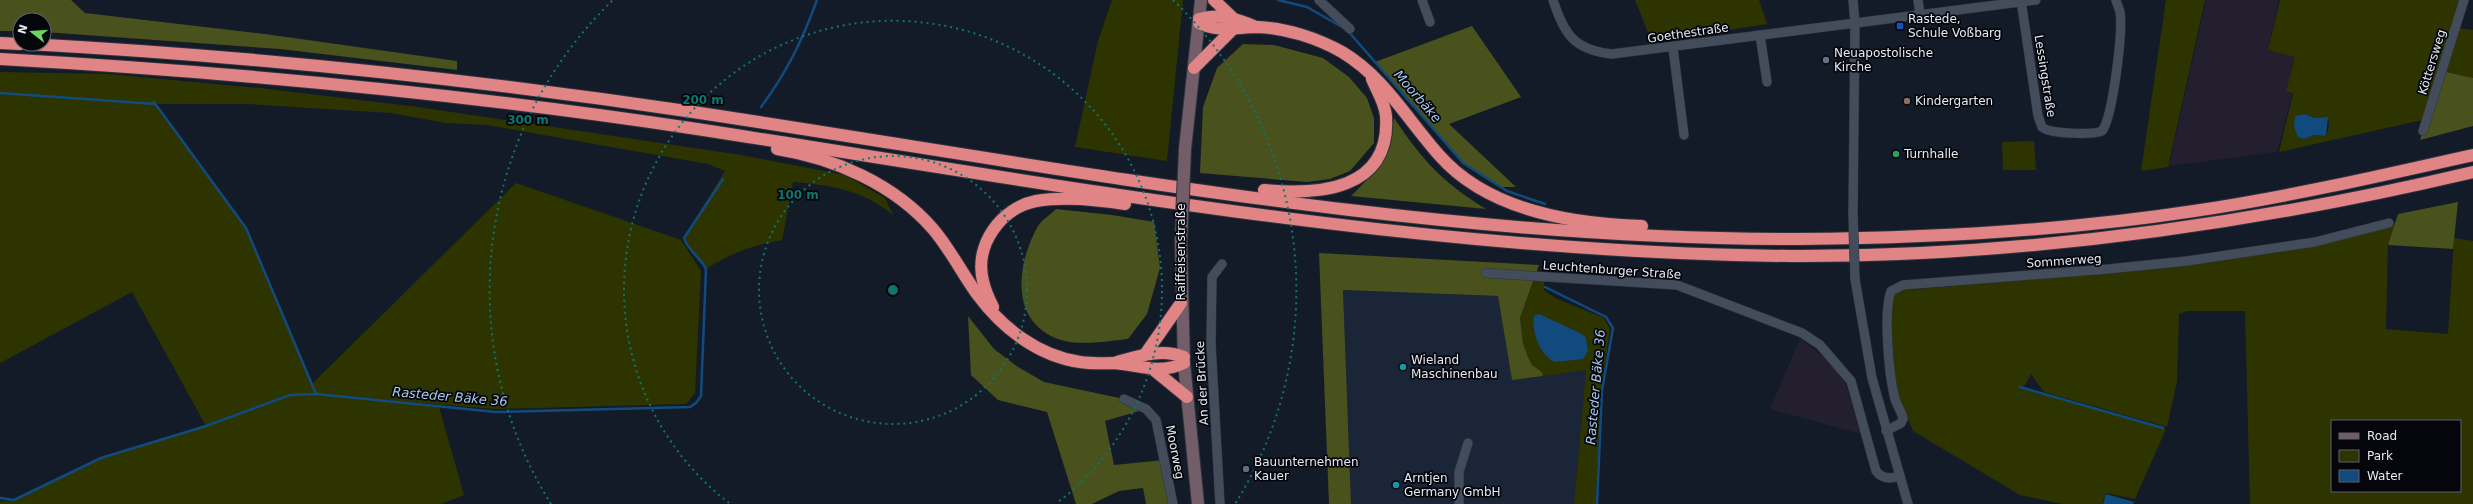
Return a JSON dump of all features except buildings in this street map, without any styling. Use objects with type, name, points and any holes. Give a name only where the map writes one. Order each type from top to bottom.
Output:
[{"type":"highway","points":[[1214,0],[1233,18]]},
{"type":"highway","points":[[1199,21],[1215,16],[1233,18],[1258,27],[1307,36],[1342,52],[1370,74],[1389,92],[1440,156],[1459,173],[1504,200],[1531,210],[1566,218],[1639,226],[1711,229],[1729,238]]},
{"type":"highway","points":[[1199,21],[1208,27],[1232,30],[1258,27]]},
{"type":"highway","points":[[1194,68],[1232,30]]},
{"type":"highway","points":[[0,42],[12,43]]},
{"type":"highway","points":[[52,46],[242,58],[426,76],[679,110],[1198,189],[1358,210],[1509,225],[1729,238],[1885,238],[2008,231],[2125,220],[2191,211],[2322,189],[2473,154]]},
{"type":"highway","points":[[0,59],[224,74],[417,92],[692,128],[1194,206],[1370,229],[1530,244],[1729,255],[1886,254],[2017,248],[2193,228],[2323,206],[2473,172]]},
{"type":"highway","points":[[1198,189],[1218,184],[1280,192],[1321,191],[1344,185],[1362,175],[1378,156],[1386,130],[1386,115],[1370,74]]},
{"type":"highway","points":[[692,128],[705,139],[784,151],[833,164],[888,190],[933,229],[978,295],[996,314],[1025,341],[1044,352],[1079,362],[1113,363],[1154,370],[1176,367],[1184,360],[1174,354],[1146,354],[1113,363]]},
{"type":"highway","points":[[996,314],[983,281],[983,250],[996,225],[1008,214],[1023,206],[1052,199],[1072,199],[1161,208],[1194,206]]},
{"type":"highway","points":[[1146,354],[1181,303]]},
{"type":"highway","points":[[1154,370],[1187,397]]},
{"type":"main road","name":"Raiffeisenstraße","points":[[1198,504],[1184,360],[1180,241],[1185,149],[1201,0]]},
{"type":"street","points":[[1319,0],[1350,29]]},
{"type":"street","points":[[1422,0],[1430,22]]},
{"type":"street","name":"Goethestraße","points":[[1553,0],[1566,32],[1585,48],[1612,54],[1673,48],[1760,34],[2036,0]]},
{"type":"street","points":[[1853,0],[1855,23],[1853,214],[1855,279],[1872,378],[1908,504]]},
{"type":"street","points":[[1918,0],[1920,15]]},
{"type":"street","name":"Lessingstraße","points":[[2021,1],[2038,116],[2042,127],[2054,132],[2094,133],[2102,131],[2106,122],[2115,78],[2121,26],[2120,10],[2116,0]]},
{"type":"street","name":"Köttersweg","points":[[2423,131],[2464,0]]},
{"type":"street","points":[[1760,34],[1767,82]]},
{"type":"street","points":[[1673,48],[1684,135]]},
{"type":"street","name":"Sommerweg","points":[[1886,431],[1901,424],[1903,419],[1893,386],[1889,348],[1887,301],[1891,291],[1903,285],[2108,270],[2187,261],[2314,242],[2389,223]]},
{"type":"street","name":"An der Brücke","points":[[1220,504],[1211,344],[1212,277],[1222,264]]},
{"type":"street","name":"Leuchtenburger Straße","points":[[1486,273],[1677,285],[1802,333],[1820,345],[1851,381],[1876,471],[1879,475],[1886,478],[1900,476]]},
{"type":"street","name":"Moorweg","points":[[1124,399],[1146,409],[1156,420],[1172,504]]},
{"type":"street","points":[[1459,504],[1459,472],[1468,443]]},
{"type":"shaded area","points":[[2206,0],[2279,0],[2268,49],[2295,57],[2286,91],[2292,95],[2277,152],[2169,166]]},
{"type":"shaded area","points":[[1343,290],[1498,296],[1512,380],[1586,370],[1574,504],[1351,504]]},
{"type":"shaded area","points":[[1800,339],[1825,358],[1844,379],[1861,434],[1770,409]]},
{"type":"green space","points":[[0,0],[71,0],[85,13],[265,34],[457,61],[457,70],[280,49],[52,33],[52,12],[12,12],[12,31],[0,31]]},
{"type":"green space","points":[[1112,0],[1183,0],[1167,161],[1075,147],[1098,41]]},
{"type":"green space","points":[[1635,0],[1759,0],[1767,24],[1652,42]]},
{"type":"green space","points":[[2166,0],[2205,0],[2168,167],[2141,171]]},
{"type":"green space","points":[[2280,0],[2464,0],[2455,28],[2473,30],[2473,78],[2442,71],[2427,119],[2279,152],[2293,94],[2286,91],[2295,57],[2268,50]],"holes":[[[2305,114],[2314,118],[2328,117],[2329,126],[2326,136],[2313,135],[2304,139],[2300,137],[2295,129],[2295,116]]]},
{"type":"green space","points":[[1472,26],[1521,97],[1449,124],[1516,187],[1500,187],[1463,163],[1375,62]]},
{"type":"green space","points":[[1243,44],[1274,45],[1323,58],[1349,77],[1367,98],[1374,118],[1374,143],[1350,171],[1330,179],[1307,182],[1200,173],[1203,107],[1217,68]]},
{"type":"green space","points":[[2442,71],[2473,78],[2473,126],[2420,140]]},
{"type":"green space","points":[[0,72],[108,74],[260,88],[418,107],[741,155],[845,175],[885,198],[893,215],[870,200],[846,190],[793,182],[782,240],[761,244],[742,250],[724,258],[706,269],[688,247],[684,238],[725,171],[708,164],[487,125],[446,123],[391,113],[248,104],[156,104],[246,228],[312,384],[516,183],[681,240],[701,271],[695,393],[686,404],[494,409],[348,397],[439,407],[464,495],[441,504],[0,504],[0,501],[14,500],[101,458],[206,426],[132,292],[0,363]]},
{"type":"green space","points":[[1394,118],[1414,147],[1434,170],[1457,189],[1486,209],[1351,196],[1375,170],[1385,152],[1392,131]]},
{"type":"green space","points":[[2034,141],[2036,170],[2003,170],[2002,142]]},
{"type":"green space","points":[[2458,202],[2453,249],[2388,245],[2398,214]]},
{"type":"green space","points":[[1056,209],[1112,215],[1154,222],[1160,268],[1147,314],[1128,339],[1076,343],[1068,342],[1044,332],[1032,320],[1025,307],[1022,291],[1022,275],[1025,258],[1038,226]]},
{"type":"green space","points":[[2395,225],[2388,245],[2386,329],[2448,334],[2454,238],[2473,241],[2473,504],[2250,504],[2245,311],[2187,311],[2179,314],[2177,381],[2167,427],[2044,392],[2031,374],[2025,385],[2020,388],[2166,429],[2135,499],[2106,493],[2102,504],[2063,504],[2020,495],[1913,431],[1907,416],[1897,400],[1889,304],[1897,291],[2055,277],[2315,244]]},
{"type":"green space","points":[[1319,253],[1539,265],[1520,318],[1523,343],[1528,357],[1532,365],[1542,372],[1543,376],[1512,380],[1498,296],[1343,290],[1351,504],[1329,504]]},
{"type":"green space","points":[[1534,280],[1544,281],[1544,290],[1555,298],[1604,318],[1610,329],[1601,390],[1596,504],[1574,504],[1586,370],[1543,376],[1542,372],[1532,365],[1523,343],[1520,318]]},
{"type":"green space","points":[[968,316],[994,349],[1018,367],[1044,382],[1124,399],[1146,409],[1105,421],[1114,465],[1164,460],[1173,504],[1146,504],[1143,488],[1119,491],[1092,504],[1076,504],[1047,412],[998,400],[971,375]]},
{"type":"water","points":[[2305,114],[2314,118],[2328,117],[2326,136],[2314,135],[2304,139],[2298,137],[2294,127],[2295,116]]},
{"type":"water","points":[[1539,314],[1582,334],[1586,338],[1588,351],[1583,359],[1555,362],[1545,354],[1535,336],[1533,322],[1534,316]]},
{"type":"water","points":[[2106,494],[2134,502],[2133,504],[2103,504]]},
{"type":"waterway","name":"Rasteder Bäke 36","points":[[761,107],[779,81],[793,56],[806,29],[817,0]]},
{"type":"waterway","name":"Moorbäke","points":[[1278,0],[1307,7],[1342,27]]},
{"type":"waterway","name":"Moorbäke","points":[[1348,31],[1463,163],[1507,191],[1545,204]]},
{"type":"waterway","points":[[0,93],[155,104]]},
{"type":"waterway","points":[[154,102],[246,228],[316,394]]},
{"type":"waterway","name":"Rasteder Bäke 36","points":[[0,498],[14,500],[101,458],[206,426],[290,395],[316,394],[496,412],[690,407],[696,403],[701,396],[706,269],[688,247],[684,238],[723,179]]},
{"type":"waterway","name":"Rasteder Bäke 36","points":[[1545,287],[1606,317],[1613,328],[1602,390],[1597,504]]},
{"type":"waterway","points":[[2020,387],[2163,428]]},
{"type":"place","name":"Rastede, Schule Voßbarg","points":[[1900,26]]},
{"type":"place","name":"Neuapostolische Kirche","points":[[1826,60]]},
{"type":"place","name":"Kindergarten","points":[[1907,101]]},
{"type":"place","name":"Turnhalle","points":[[1896,154]]},
{"type":"place","name":"Wieland Maschinenbau","points":[[1403,367]]},
{"type":"place","name":"Bauunternehmen Kauer","points":[[1246,469]]},
{"type":"place","name":"Arntjen Germany GmbH","points":[[1396,485]]}]
